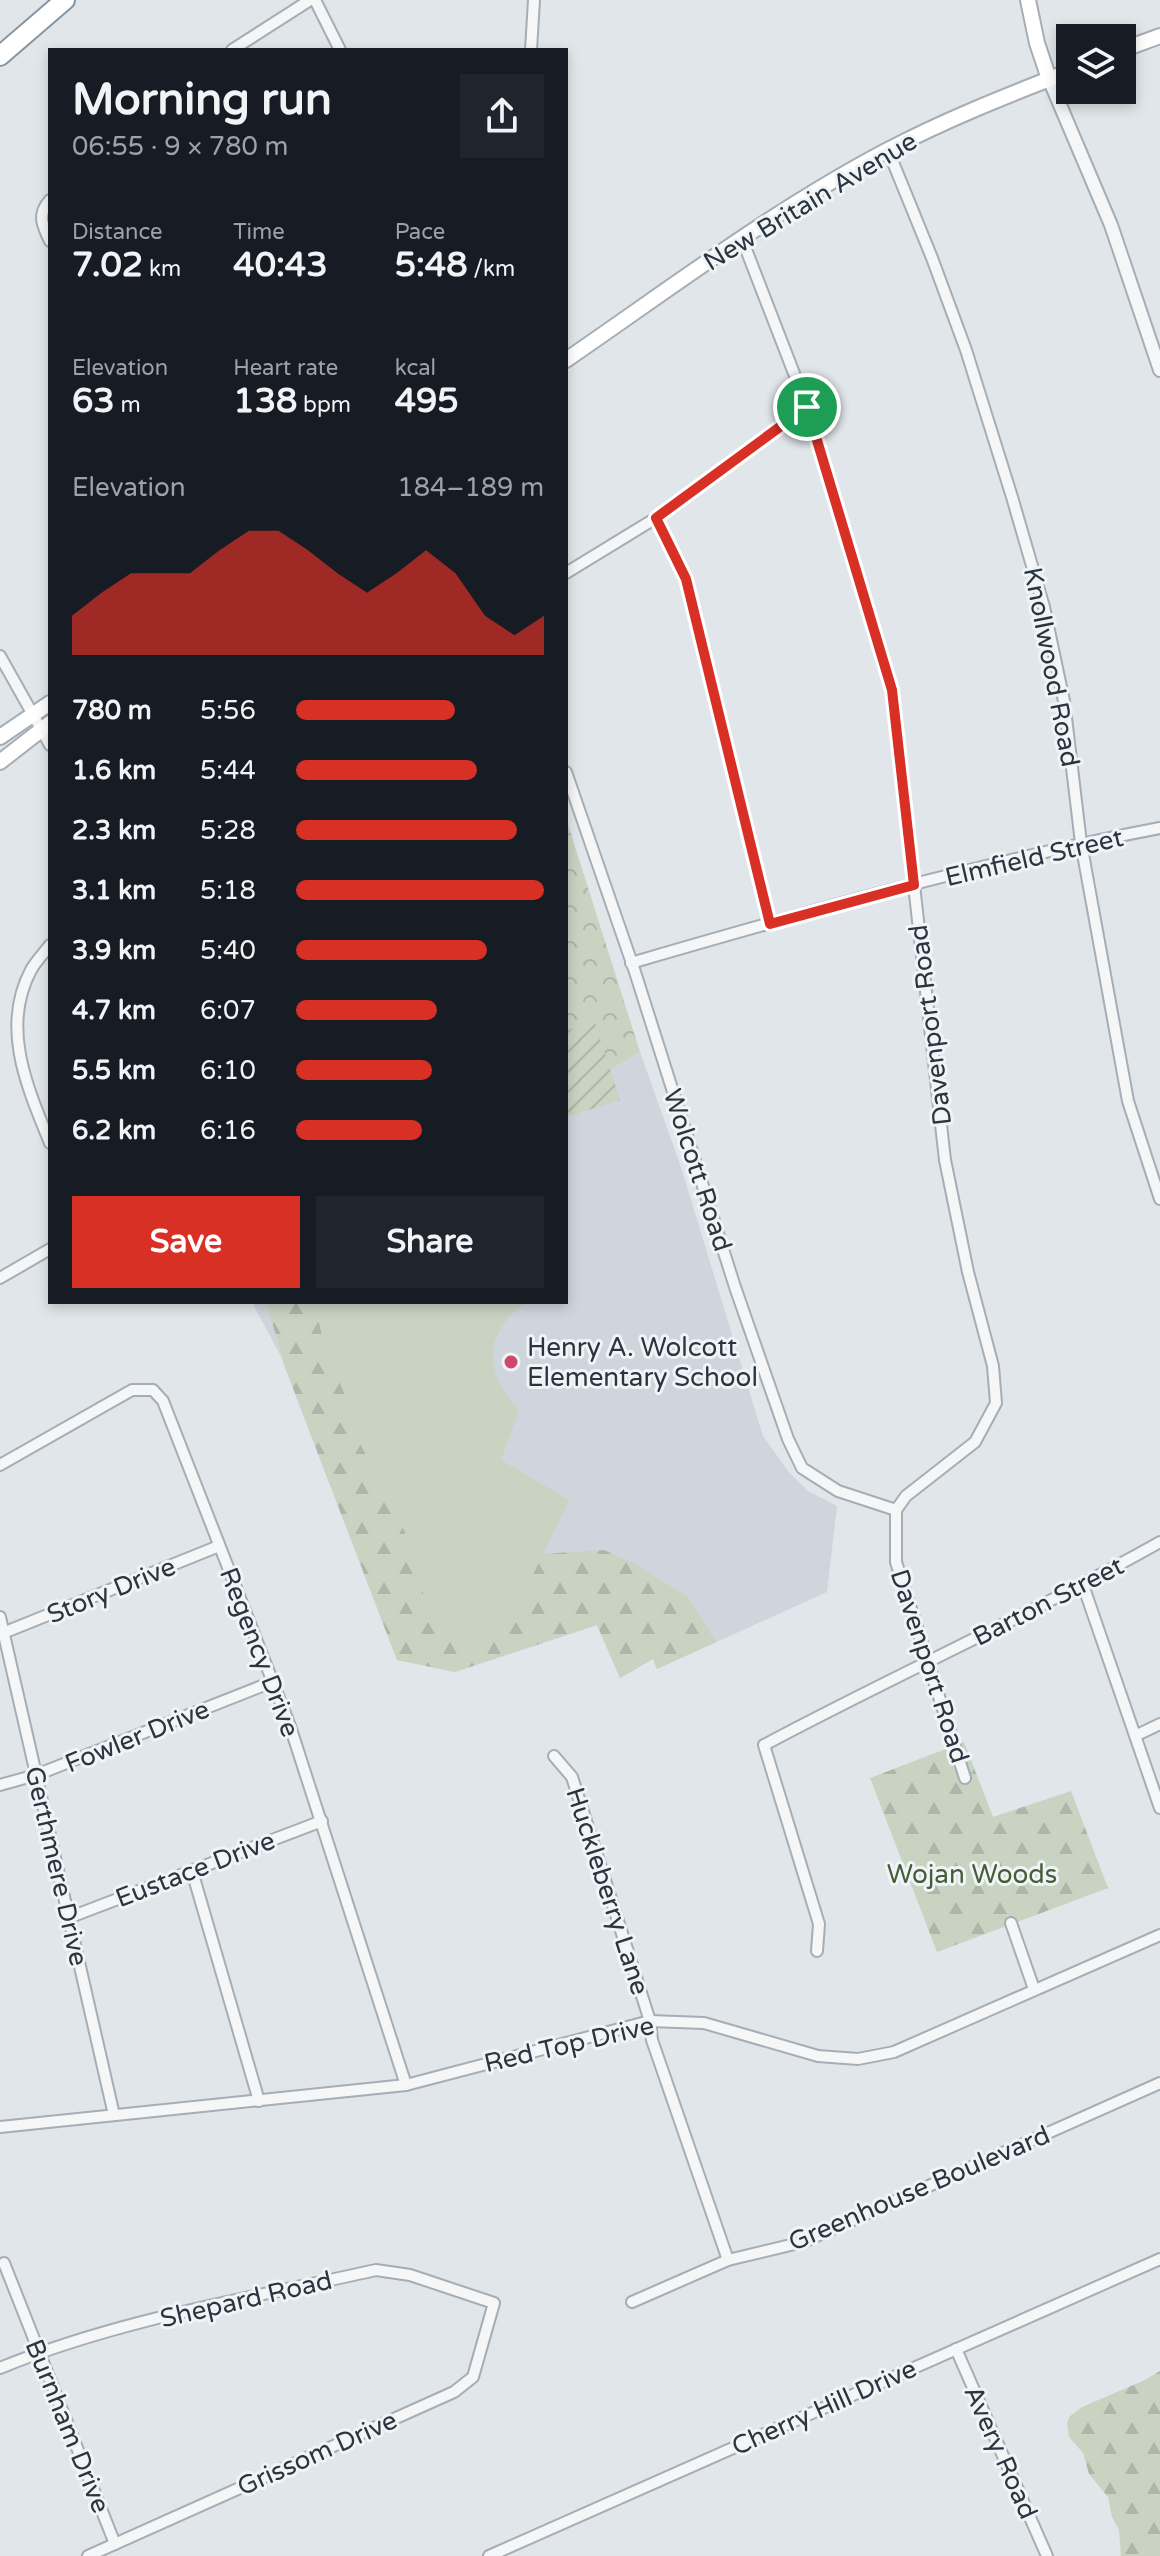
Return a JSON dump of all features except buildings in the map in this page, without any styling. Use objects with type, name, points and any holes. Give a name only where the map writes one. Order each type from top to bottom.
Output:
[{"type":"highway","points":[[0,56],[65,0]]},
{"type":"main road","points":[[1028,0],[1049,79]]},
{"type":"main road","points":[[1136,45],[1160,36]]},
{"type":"main road","name":"New Britain Avenue","points":[[568,359],[779,214],[888,150],[996,100],[1056,76]]},
{"type":"main road","points":[[0,737],[48,704]]},
{"type":"main road","points":[[0,762],[46,726]]},
{"type":"street","points":[[235,48],[312,0],[339,48]]},
{"type":"street","points":[[531,48],[534,0]]},
{"type":"street","points":[[1049,79],[1111,225],[1160,370]]},
{"type":"street","name":"Knollwood Road","points":[[888,150],[949,303],[1044,607],[1064,701],[1081,843],[1128,1101],[1160,1199]]},
{"type":"street","points":[[48,203],[42,211],[42,222],[48,236]]},
{"type":"street","name":"Davenport Road","points":[[742,239],[807,407],[892,690],[945,1160],[968,1272],[993,1366],[996,1403],[975,1442],[906,1496],[896,1510],[896,1562],[965,1778]]},
{"type":"street","points":[[568,572],[656,518],[807,407]]},
{"type":"street","points":[[656,518],[686,579],[770,924]]},
{"type":"street","points":[[0,656],[32,714],[46,726]]},
{"type":"street","name":"Wolcott Road","points":[[568,778],[788,1439],[802,1468],[838,1491],[896,1510]]},
{"type":"street","name":"Elmfield Street","points":[[631,963],[914,885],[1081,843],[1160,828]]},
{"type":"street","points":[[48,948],[24,985],[15,1032],[20,1066],[48,1138]]},
{"type":"street","points":[[0,1278],[48,1250]]},
{"type":"street","name":"Regency Drive","points":[[0,1465],[132,1390],[153,1390],[163,1401],[272,1682],[322,1821],[406,2085]]},
{"type":"street","name":"Barton Street","points":[[817,1951],[819,1924],[764,1745],[870,1688],[1083,1585],[1160,1542]]},
{"type":"street","name":"Story Drive","points":[[3,1633],[219,1546]]},
{"type":"street","points":[[1083,1585],[1160,1808]]},
{"type":"street","name":"Gerthmere Drive","points":[[0,1617],[114,2115]]},
{"type":"street","name":"Fowler Drive","points":[[0,1785],[36,1775],[272,1682]]},
{"type":"street","points":[[1137,1735],[1160,1724]]},
{"type":"street","name":"Huckleberry Lane","points":[[554,1756],[572,1777],[650,2021],[652,2040],[728,2260]]},
{"type":"street","name":"Eustace Drive","points":[[68,1918],[322,1821]]},
{"type":"street","points":[[192,1871],[259,2101]]},
{"type":"street","points":[[1011,1923],[1034,1989]]},
{"type":"street","name":"Red Top Drive","points":[[0,2127],[406,2085],[650,2021],[704,2023],[818,2056],[858,2059],[894,2052],[1160,1935]]},
{"type":"street","name":"Greenhouse Boulevard","points":[[632,2302],[728,2260],[803,2242],[1160,2083]]},
{"type":"street","name":"Cherry Hill Drive","points":[[489,2556],[1160,2259]]},
{"type":"street","name":"Burnham Drive","points":[[4,2263],[115,2544]]},
{"type":"street","name":"Shepard Road","points":[[0,2368],[38,2352],[103,2332],[376,2270],[410,2275],[494,2303]]},
{"type":"street","name":"Grissom Drive","points":[[88,2556],[454,2392],[473,2377],[494,2303]]},
{"type":"street","name":"Avery Road","points":[[956,2349],[1047,2556]]},
{"type":"shaded area","name":"Henry A. Wolcott Elementary School","points":[[640,1052],[681,1167],[763,1436],[788,1471],[808,1491],[837,1506],[827,1592],[657,1669],[653,1659],[620,1678],[597,1625],[455,1672],[397,1660],[281,1357],[253,1304],[568,1304],[568,1096]]},
{"type":"green space","points":[[568,824],[640,1052],[568,1096]]},
{"type":"green space","points":[[594,1020],[620,1100],[568,1116],[568,1030]]},
{"type":"green space","points":[[267,1304],[328,1304],[319,1322],[330,1340],[333,1365],[353,1415],[357,1437],[405,1532],[421,1589],[457,1640],[473,1653],[543,1554],[604,1550],[637,1565],[688,1597],[716,1642],[657,1669],[653,1659],[620,1678],[597,1625],[455,1672],[397,1660],[286,1370]]},
{"type":"green space","points":[[328,1304],[525,1304],[508,1318],[493,1349],[499,1381],[519,1410],[501,1460],[569,1500],[521,1600],[474,1654],[457,1640],[449,1643],[421,1589],[405,1532],[357,1437],[353,1415],[333,1365],[330,1340],[322,1336],[319,1322]]},
{"type":"green space","name":"Wojan Woods","points":[[964,1742],[993,1817],[1071,1791],[1108,1888],[937,1952],[870,1778]]},
{"type":"green space","points":[[1160,2371],[1160,2556],[1121,2556],[1119,2530],[1112,2517],[1108,2497],[1089,2474],[1083,2453],[1069,2437],[1067,2423],[1070,2416],[1082,2407]]},
{"type":"place","name":"Henry A. Wolcott Elementary School","points":[[511,1362]]},
{"type":"route","points":[[807,407],[892,690],[914,885],[770,924],[686,579],[656,518],[807,407]]}]
